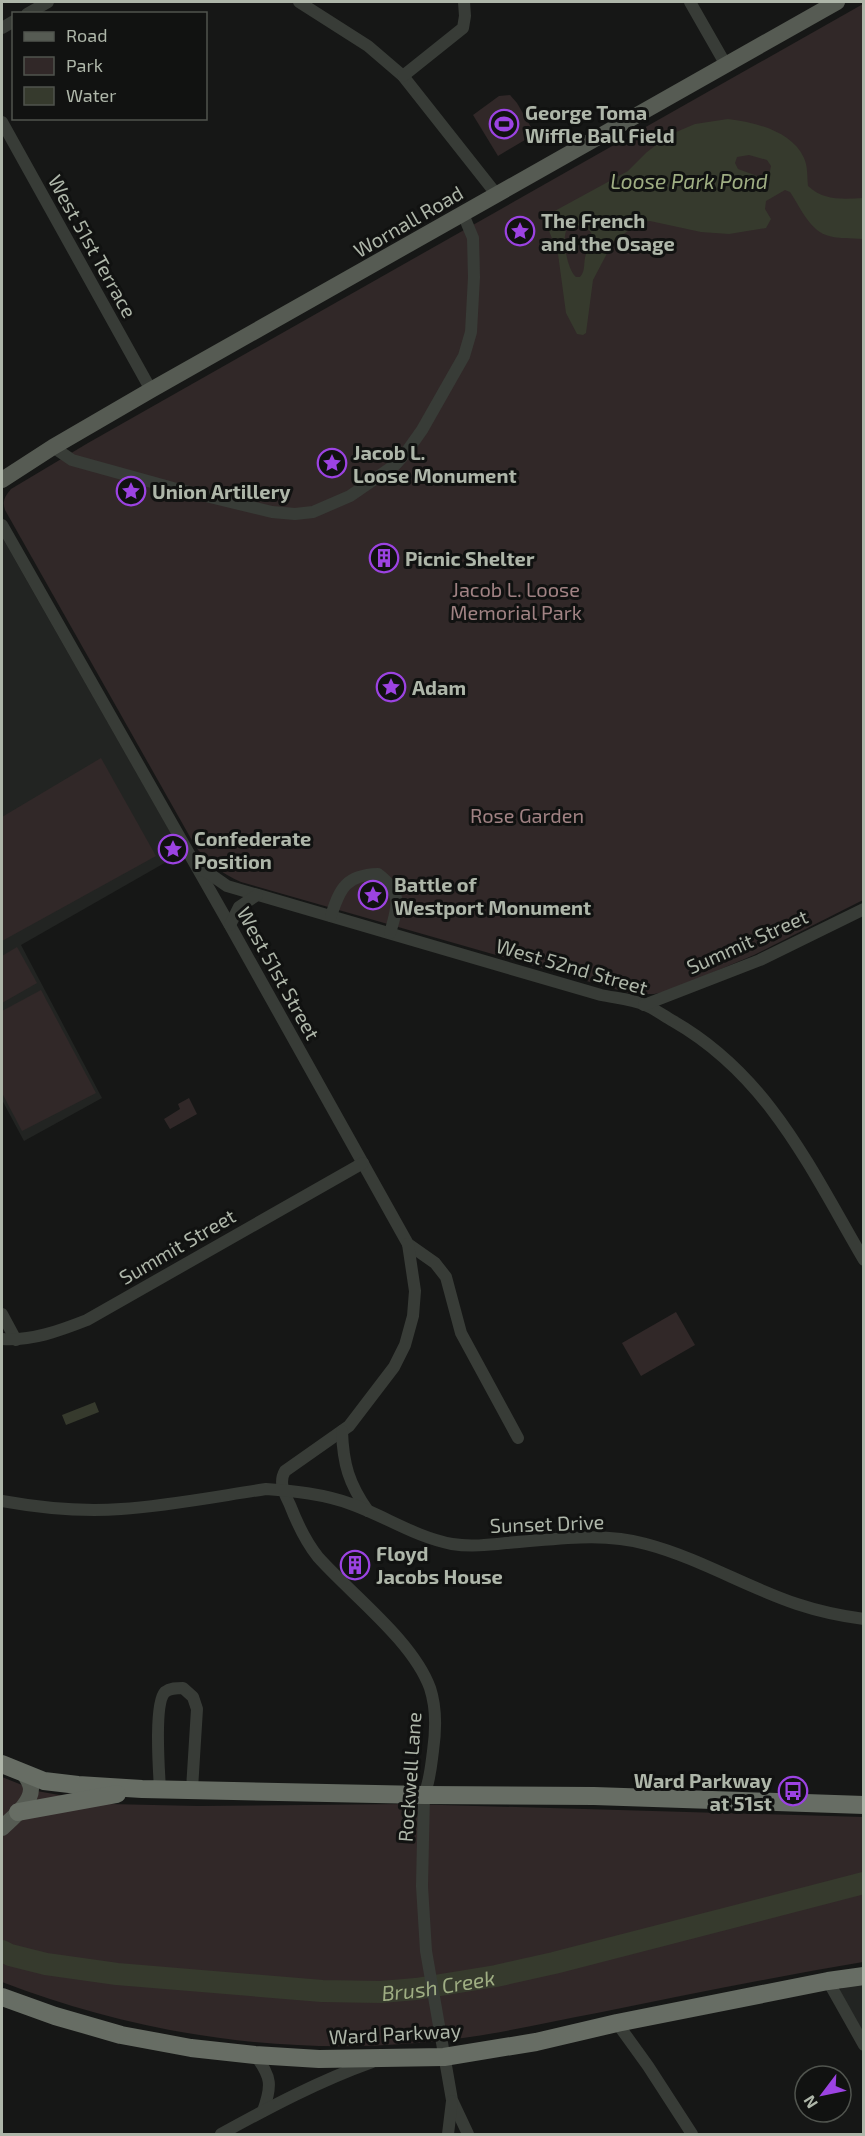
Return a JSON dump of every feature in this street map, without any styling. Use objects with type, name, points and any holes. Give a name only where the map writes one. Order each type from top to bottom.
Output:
[{"type":"highway","points":[[2,1764],[25,1775],[44,1780],[78,1785],[151,1789],[594,1796],[864,1805]]},
{"type":"highway","points":[[10,1814],[151,1789]]},
{"type":"highway","name":"Ward Parkway","points":[[2,1996],[55,2016],[121,2035],[191,2048],[319,2059],[444,2057],[536,2042],[617,2023],[828,1981],[864,1976]]},
{"type":"main road","name":"Wornall Road","points":[[2,480],[53,447],[151,390],[837,2]]},
{"type":"main road","points":[[2,1828],[10,1814],[28,1798],[31,1788],[25,1775]]},
{"type":"street","points":[[30,12],[48,2]]},
{"type":"street","points":[[299,2],[313,7],[368,46],[403,76],[497,195]]},
{"type":"street","points":[[403,76],[463,28],[464,2]]},
{"type":"street","points":[[690,2],[726,65]]},
{"type":"street","name":"West 51st Terrace","points":[[2,122],[151,390]]},
{"type":"street","points":[[53,447],[72,460],[109,471],[272,512],[295,514],[313,512],[350,496],[395,465],[405,454],[428,420],[464,356],[471,332],[474,277],[472,238],[463,214]]},
{"type":"street","name":"West 51st Street","points":[[2,525],[199,870],[408,1244],[435,1263],[446,1277],[461,1333],[518,1438]]},
{"type":"street","name":"West 52nd Street","points":[[199,870],[207,872],[227,886],[601,995],[644,1005],[688,1030],[716,1050],[746,1077],[764,1098],[797,1145],[864,1260]]},
{"type":"street","points":[[331,916],[339,892],[351,881],[364,875],[378,874],[391,884],[396,897],[397,909],[390,933]]},
{"type":"street","points":[[230,925],[239,908],[257,895]]},
{"type":"street","name":"Summit Street","points":[[644,1005],[760,960],[864,909]]},
{"type":"street","name":"Summit Street","points":[[2,1339],[16,1340],[52,1334],[87,1320],[363,1162]]},
{"type":"street","points":[[283,1490],[281,1480],[285,1471],[349,1426],[394,1367],[405,1345],[413,1316],[415,1291],[408,1244]]},
{"type":"street","points":[[2,1314],[16,1340]]},
{"type":"street","points":[[342,1431],[348,1474],[358,1496],[369,1512]]},
{"type":"street","name":"Sunset Drive","points":[[2,1502],[63,1508],[121,1509],[266,1489],[283,1490],[351,1503],[417,1534],[452,1544],[479,1545],[592,1537],[643,1543],[675,1552],[797,1604],[864,1619]]},
{"type":"street","name":"Rockwell Lane","points":[[283,1490],[297,1524],[317,1555],[413,1655],[430,1689],[435,1711],[435,1734],[429,1783],[424,1795],[422,1886],[426,1951],[452,2100]]},
{"type":"street","points":[[151,1789],[158,1742],[160,1700],[166,1692],[183,1688],[193,1697],[197,1709],[192,1789]]},
{"type":"street","points":[[828,1981],[864,2044]]},
{"type":"street","points":[[617,2023],[692,2134]]},
{"type":"street","points":[[255,2055],[265,2069],[269,2080],[269,2092],[263,2111]]},
{"type":"street","points":[[221,2134],[334,2075],[377,2058]]},
{"type":"street","points":[[448,2134],[452,2100]]},
{"type":"street","points":[[452,2100],[468,2134]]},
{"type":"shaded area","points":[[2,537],[182,853],[21,945],[102,1098],[24,1141],[2,1100]]},
{"type":"shaded area","points":[[849,1985],[863,1985],[863,2045],[839,1990]]},
{"type":"green space","name":"Jacob L. Loose Memorial Park","points":[[863,4],[863,900],[754,955],[669,991],[632,994],[241,882],[214,866],[194,844],[5,510],[4,501],[11,489],[88,443]]},
{"type":"green space","name":"George Toma Wiffle Ball Field","points":[[510,95],[535,134],[498,156],[473,115],[499,96]]},
{"type":"green space","points":[[101,758],[156,856],[2,941],[2,817]]},
{"type":"green space","points":[[17,947],[37,983],[2,1003],[2,956]]},
{"type":"green space","points":[[41,990],[96,1093],[22,1131],[2,1093],[2,1011]]},
{"type":"green space","points":[[189,1098],[197,1114],[170,1129],[164,1119],[180,1109],[178,1104]]},
{"type":"green space","points":[[676,1312],[695,1345],[641,1376],[622,1343]]},
{"type":"green space","points":[[2,1777],[37,1791],[109,1804],[198,1806],[408,1804],[863,1817],[863,1962],[497,2033],[404,2044],[287,2045],[229,2039],[115,2018],[58,2002],[2,1982]]},
{"type":"water","name":"Loose Park Pond","points":[[728,119],[760,126],[791,141],[804,158],[808,186],[814,191],[834,198],[863,198],[863,239],[834,237],[820,232],[814,228],[790,192],[785,190],[766,201],[765,209],[771,219],[766,228],[729,234],[701,232],[650,221],[640,222],[613,242],[593,280],[586,333],[577,334],[566,313],[558,254],[546,223],[551,213],[628,171],[669,135],[695,124]],"holes":[[[749,155],[767,160],[771,166],[769,176],[760,177],[738,169],[735,163],[737,157]],[[576,225],[588,229],[592,237],[580,277],[573,274],[565,247],[567,229]]]},
{"type":"water","points":[[95,1402],[99,1412],[66,1425],[62,1415]]},
{"type":"waterway","name":"Brush Creek","points":[[2,1951],[46,1964],[117,1974],[322,1991],[381,1992],[416,1989],[496,1976],[554,1963],[864,1883]]},
{"type":"place","name":"George Toma Wiffle Ball Field","points":[[504,124]]},
{"type":"place","name":"The French and the Osage","points":[[520,231]]},
{"type":"place","name":"Jacob L. Loose Monument","points":[[332,463]]},
{"type":"place","name":"Union Artillery","points":[[131,491]]},
{"type":"place","name":"Picnic Shelter","points":[[384,558]]},
{"type":"place","name":"Adam","points":[[391,687]]},
{"type":"place","name":"Confederate Position","points":[[173,849]]},
{"type":"place","name":"Battle of Westport Monument","points":[[373,895]]},
{"type":"place","name":"Floyd Jacobs House","points":[[355,1565]]},
{"type":"place","name":"Ward Parkway at 51st","points":[[793,1791]]},
{"type":"park label","name":"Rose Garden","points":[[527,815]]}]
